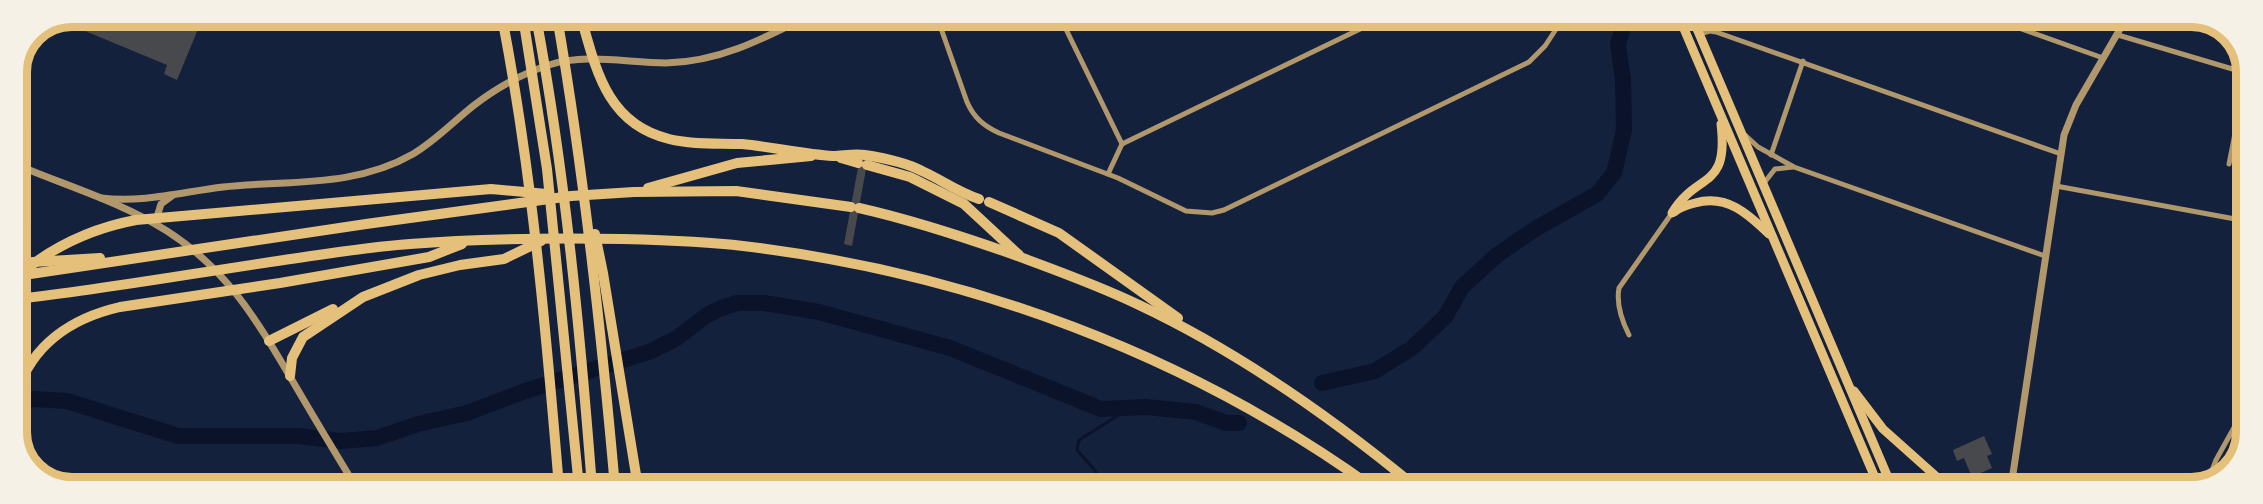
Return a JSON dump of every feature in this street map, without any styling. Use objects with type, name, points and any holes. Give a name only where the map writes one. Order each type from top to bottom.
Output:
[{"type":"highway","points":[[504,27],[528,177],[558,477]]},
{"type":"highway","points":[[525,27],[547,169],[578,477]]},
{"type":"highway","points":[[538,27],[562,181],[591,477]]},
{"type":"highway","points":[[558,27],[581,175],[614,477]]},
{"type":"highway","points":[[584,27],[597,73],[613,102],[636,124],[669,139],[772,147],[829,155],[910,177],[964,204],[1021,258]]},
{"type":"highway","points":[[1683,27],[1874,477]]},
{"type":"highway","points":[[1696,27],[1888,477]]},
{"type":"highway","points":[[1672,213],[1680,201],[1705,182],[1717,169],[1722,157],[1723,144],[1719,112]]},
{"type":"highway","points":[[634,192],[737,163],[829,155],[861,154],[922,170],[954,190],[1059,233],[1210,341],[1326,418],[1403,477]]},
{"type":"highway","points":[[581,175],[603,273],[636,477]]},
{"type":"highway","points":[[27,269],[62,245],[100,229],[143,219],[491,189],[571,196]]},
{"type":"highway","points":[[27,274],[571,196],[634,192],[736,191],[855,207],[934,227],[1138,304],[1210,341]]},
{"type":"highway","points":[[1672,213],[1683,206],[1702,201],[1727,203],[1745,212],[1772,237]]},
{"type":"highway","points":[[269,341],[324,312],[419,275],[504,258],[547,237]]},
{"type":"highway","points":[[27,298],[377,247],[471,240],[547,237],[685,241],[745,246],[843,262],[906,276],[983,296],[1066,323],[1144,356],[1223,394],[1299,438],[1357,477]]},
{"type":"highway","points":[[27,371],[40,351],[58,333],[94,314],[120,307],[250,288],[429,257],[471,240]]},
{"type":"highway","points":[[27,262],[151,255]]},
{"type":"highway","points":[[290,376],[293,352],[303,337],[363,297]]},
{"type":"highway","points":[[1842,374],[1878,424],[1937,477]]},
{"type":"highway","points":[[553,477],[555,441]]},
{"type":"highway","points":[[1866,459],[1870,477]]},
{"type":"street","points":[[101,198],[132,200],[223,187],[335,180],[366,174],[396,163],[414,153],[491,93],[508,82],[539,69],[561,62],[583,60],[665,63],[705,59],[752,44],[786,27]]},
{"type":"street","points":[[941,27],[967,102],[973,114],[982,124],[999,134],[1108,174],[1186,211],[1206,213],[1224,210],[1529,62],[1545,46],[1557,27]]},
{"type":"street","points":[[1065,27],[1122,144]]},
{"type":"street","points":[[1108,174],[1122,144],[1363,27]]},
{"type":"street","points":[[2016,27],[2103,58]]},
{"type":"street","points":[[2013,477],[2064,135],[2076,105],[2122,27]]},
{"type":"street","points":[[1699,34],[1716,32],[2061,154]]},
{"type":"street","points":[[2118,35],[2236,70]]},
{"type":"street","points":[[1771,155],[1803,61]]},
{"type":"street","points":[[1736,122],[1753,143],[1794,167],[2045,256]]},
{"type":"street","points":[[2229,164],[2236,129]]},
{"type":"street","points":[[1763,187],[1768,175],[1775,169],[1794,167]]},
{"type":"street","points":[[27,169],[101,198],[156,225],[188,246],[218,271],[246,304],[350,477]]},
{"type":"street","points":[[2056,186],[2236,219]]},
{"type":"street","points":[[156,225],[159,208],[165,200],[174,195]]},
{"type":"street","points":[[1629,335],[1620,312],[1619,288],[1672,213]]},
{"type":"street","points":[[2211,472],[2236,424]]},
{"type":"building","points":[[75,27],[199,27],[177,80],[164,74],[167,65]]},
{"type":"building","points":[[860,157],[868,158],[852,246],[844,244]]},
{"type":"building","points":[[1984,436],[1992,454],[1987,456],[1992,468],[1972,477],[1964,458],[1957,461],[1953,450]]},
{"type":"waterway","points":[[1322,383],[1375,371],[1412,348],[1445,317],[1462,287],[1497,255],[1535,229],[1597,194],[1614,173],[1624,130],[1623,80],[1618,44],[1623,27]]},
{"type":"waterway","points":[[27,401],[67,401],[178,436],[298,436],[341,441],[377,438],[418,424],[467,413],[525,391],[651,351],[677,338],[707,315],[721,308],[737,303],[764,303],[819,312],[950,348],[1101,409],[1146,407],[1196,412],[1226,423],[1239,423]]},
{"type":"waterway","points":[[1099,477],[1077,450],[1079,440],[1130,408]]}]
